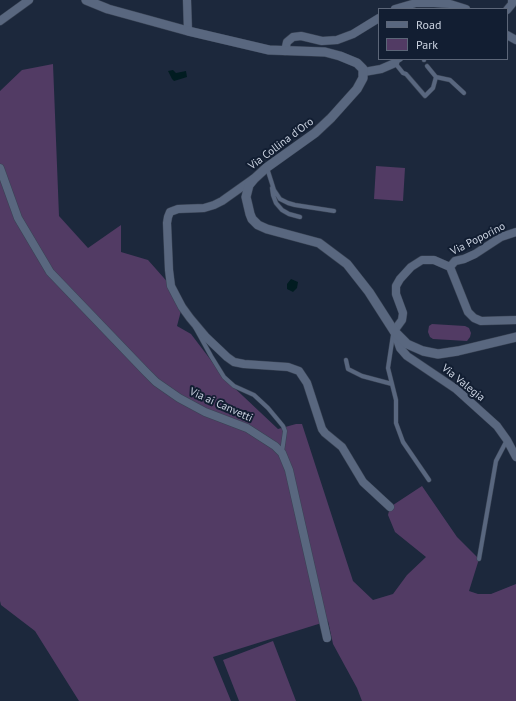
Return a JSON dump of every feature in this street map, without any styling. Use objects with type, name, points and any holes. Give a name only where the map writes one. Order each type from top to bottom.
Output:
[{"type":"street","points":[[0,21],[29,0]]},
{"type":"street","points":[[86,0],[108,9],[188,31],[269,50],[325,52],[357,63],[361,66],[364,72],[381,70],[398,61]]},
{"type":"street","points":[[187,0],[188,31]]},
{"type":"street","points":[[508,9],[512,4],[512,0]]},
{"type":"street","points":[[398,8],[416,3],[439,3],[456,5],[464,8]]},
{"type":"street","points":[[285,51],[287,42],[293,37],[301,36],[322,41],[337,40],[353,34],[378,19]]},
{"type":"street","name":"Via Collina d'Oro","points":[[364,72],[363,78],[357,89],[323,127],[266,168],[249,185],[246,197],[252,219],[258,225],[267,229],[320,243],[347,264],[369,292],[394,331],[407,344],[423,351],[438,354],[458,351],[516,337]]},
{"type":"street","name":"Via ai Canvetti","points":[[0,168],[18,218],[50,272],[145,371],[156,382],[179,398],[205,412],[247,428],[275,446],[282,453],[289,470],[327,638]]},
{"type":"street","points":[[254,179],[214,205],[204,208],[174,209],[170,212],[168,217],[169,270],[171,286],[182,307],[190,318],[226,357],[234,362],[244,364],[288,367],[299,371],[307,383],[322,429],[342,447],[363,482],[390,507]]},
{"type":"street","name":"Via Poporino","points":[[450,266],[455,261],[475,254],[500,237],[516,232]]},
{"type":"street","points":[[394,331],[402,320],[402,313],[396,294],[396,286],[400,279],[412,267],[422,260],[434,260],[450,266],[468,312],[474,318],[481,321],[516,320]]},
{"type":"street","name":"Via Valegia","points":[[394,331],[400,348],[407,356],[456,389],[497,426],[507,440],[516,457]]},
{"type":"lane","points":[[398,61],[403,73],[406,74],[425,96],[433,88],[436,78]]},
{"type":"lane","points":[[427,66],[436,78],[450,80],[464,93]]},
{"type":"lane","points":[[266,168],[274,190],[280,199],[288,203],[334,211]]},
{"type":"lane","points":[[272,184],[273,195],[276,203],[282,210],[300,217]]},
{"type":"lane","points":[[190,318],[197,333],[224,377],[234,386],[254,395],[268,408],[283,426],[282,453]]},
{"type":"lane","points":[[394,331],[388,368],[396,400],[396,423],[404,442],[430,480]]},
{"type":"lane","points":[[346,360],[348,369],[362,376],[392,384]]},
{"type":"lane","points":[[479,559],[496,461],[507,440]]},
{"type":"green space","points":[[53,64],[59,216],[88,248],[121,225],[121,252],[148,260],[171,286],[182,307],[177,326],[191,334],[226,380],[278,429],[296,424],[302,424],[353,581],[373,600],[393,594],[407,575],[426,557],[395,532],[388,515],[390,507],[422,486],[457,537],[479,559],[469,591],[478,594],[491,594],[516,584],[516,701],[362,701],[357,688],[333,644],[328,621],[213,657],[231,701],[79,701],[35,631],[1,605],[0,91],[22,70]]},
{"type":"green space","points":[[376,166],[405,168],[403,201],[374,199]]},
{"type":"green space","points":[[432,324],[465,326],[469,328],[471,333],[470,337],[467,341],[433,339],[430,337],[428,332],[429,326]]},
{"type":"green space","points":[[273,641],[296,701],[239,701],[223,660]]},
{"type":"shaded area","points":[[173,70],[176,73],[186,71],[187,77],[174,81],[168,71]]},
{"type":"shaded area","points":[[291,279],[298,282],[297,288],[293,292],[287,289],[287,284]]}]
